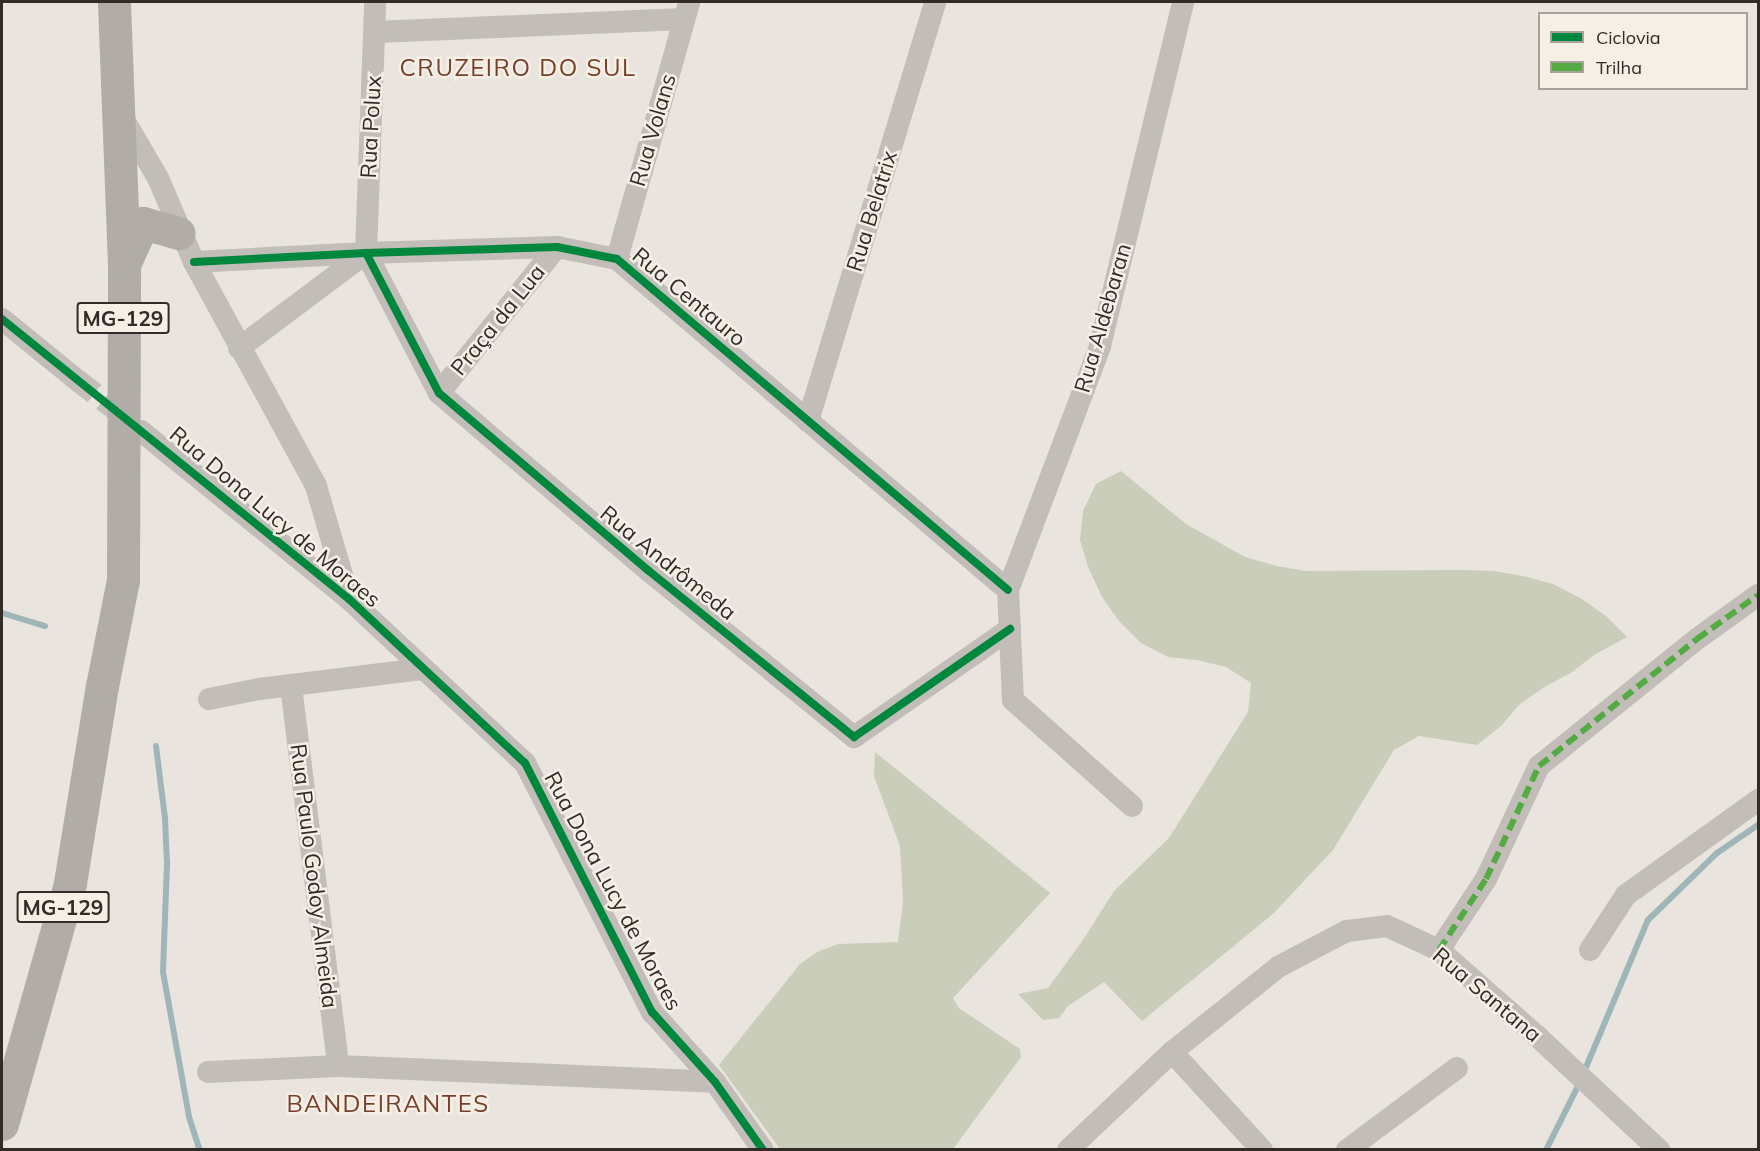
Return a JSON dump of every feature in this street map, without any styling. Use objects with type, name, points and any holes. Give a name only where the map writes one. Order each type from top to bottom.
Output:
[{"type":"main road","name":"MG-129","points":[[2,1124],[70,883],[123,580],[124,264],[114,2]]},
{"type":"main road","points":[[124,264],[143,223],[179,233]]},
{"type":"street","name":"Rua Polux","points":[[366,253],[376,32],[375,2]]},
{"type":"street","name":"Rua Belatrix","points":[[808,422],[935,2]]},
{"type":"street","name":"Rua Aldebaran","points":[[1132,806],[1013,700],[1008,590],[1100,346],[1177,4]]},
{"type":"street","points":[[376,32],[687,10]]},
{"type":"street","name":"Rua Volans","points":[[617,259],[687,10]]},
{"type":"street","points":[[118,109],[158,178],[179,233],[239,348],[316,486],[349,599]]},
{"type":"street","name":"Rua Centauro","points":[[194,262],[366,253],[557,247],[617,259],[1008,590]]},
{"type":"street","name":"Praça da Lua","points":[[439,393],[557,247]]},
{"type":"street","points":[[239,348],[366,253]]},
{"type":"street","name":"Rua Andrômeda","points":[[366,253],[439,393],[649,571],[854,737],[1010,629]]},
{"type":"street","points":[[2,319],[77,380]]},
{"type":"street","name":"Rua Dona Lucy de Moraes","points":[[141,430],[349,599],[525,763],[652,1012],[715,1082],[763,1149]]},
{"type":"street","points":[[1439,950],[1486,879],[1539,765],[1697,639],[1758,595]]},
{"type":"street","points":[[209,699],[422,669]]},
{"type":"street","name":"Rua Paulo Godoy Almeida","points":[[291,686],[338,1066]]},
{"type":"street","points":[[1590,950],[1626,895],[1758,800]]},
{"type":"street","name":"Rua Santana","points":[[1068,1149],[1172,1052],[1278,967],[1347,931],[1387,926],[1439,950],[1538,1037],[1659,1149]]},
{"type":"street","points":[[1172,1052],[1262,1149]]},
{"type":"street","points":[[208,1072],[338,1066],[715,1082]]},
{"type":"street","points":[[1347,1149],[1457,1068]]},
{"type":"green space","points":[[1121,471],[1186,524],[1245,557],[1305,571],[1462,570],[1493,571],[1523,576],[1553,584],[1582,599],[1606,616],[1627,637],[1594,655],[1571,673],[1546,686],[1520,704],[1501,726],[1477,745],[1419,736],[1394,750],[1333,850],[1274,913],[1142,1021],[1104,982],[1068,1006],[1059,1018],[1043,1020],[1018,994],[1048,988],[1083,940],[1114,891],[1169,838],[1248,712],[1251,683],[1226,667],[1197,660],[1168,657],[1141,643],[1119,621],[1102,597],[1088,567],[1080,540],[1083,511],[1096,484]]},
{"type":"green space","points":[[875,752],[1050,893],[953,998],[959,1008],[1020,1049],[1021,1057],[953,1149],[780,1149],[719,1065],[800,964],[817,952],[838,944],[898,942],[903,902],[900,846],[874,776]]},
{"type":"waterway","points":[[2,613],[45,626]]},
{"type":"waterway","points":[[156,746],[165,818],[167,863],[163,972],[189,1117],[200,1150]]},
{"type":"waterway","points":[[1584,1072],[1648,920],[1717,853],[1758,825]]},
{"type":"waterway","points":[[1546,1150],[1580,1082]]},
{"type":"tunnel","points":[[77,380],[130,421]]},
{"type":"marked path","points":[[1439,950],[1486,879],[1539,766],[1697,639],[1758,595]]},
{"type":"cycle path","points":[[194,262],[366,253],[557,247],[617,259],[1008,590]]},
{"type":"cycle path","points":[[366,253],[439,393],[649,571],[854,737],[1010,629]]},
{"type":"cycle path","points":[[2,319],[349,599],[525,763],[652,1012],[715,1082],[763,1150]]},
{"type":"district","name":"CRUZEIRO DO SUL","points":[[518,68]]},
{"type":"district","name":"BANDEIRANTES","points":[[388,1104]]}]
